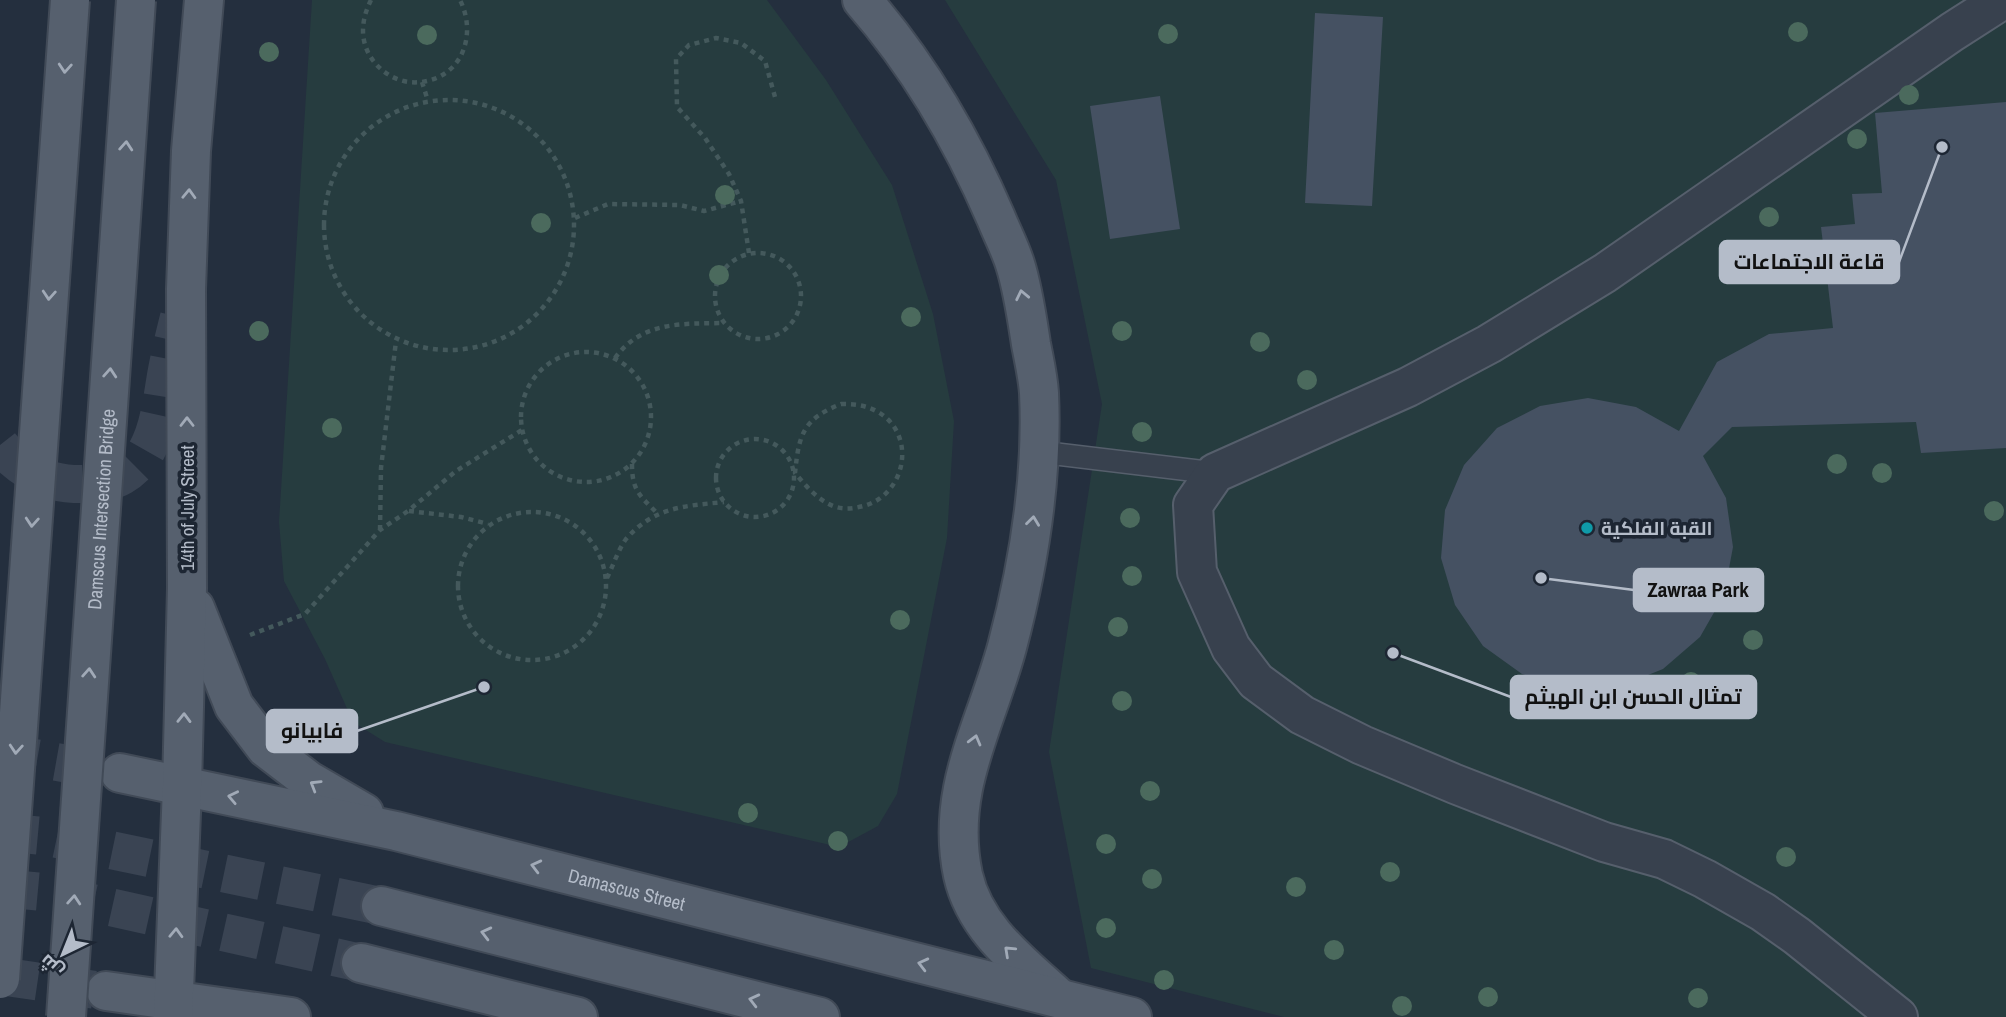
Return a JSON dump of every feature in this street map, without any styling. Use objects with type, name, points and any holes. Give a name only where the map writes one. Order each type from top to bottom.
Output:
[{"type":"main road","points":[[0,979],[70,0]]},
{"type":"main road","name":"Damscus Intersection Bridge","points":[[66,1017],[136,0]]},
{"type":"main road","name":"14th of July Street","points":[[173,1009],[183,787],[187,588],[187,261],[191,151],[204,0]]},
{"type":"main road","points":[[862,0],[893,36],[943,111],[982,186],[1015,265],[1039,389],[1040,452],[1033,526],[1022,592],[961,789],[958,834],[963,875],[976,911],[998,941],[1059,998]]},
{"type":"main road","points":[[187,588],[234,706],[266,748],[309,781],[396,831]]},
{"type":"main road","name":"Damascus Street","points":[[120,773],[396,831],[1132,1017]]},
{"type":"main road","points":[[381,906],[820,1017]]},
{"type":"main road","points":[[361,963],[578,1017]]},
{"type":"main road","points":[[106,991],[173,1009],[291,1017]]},
{"type":"street","points":[[1898,1017],[1797,936],[1763,912],[1705,878],[1664,859],[1604,842],[1362,746],[1302,715],[1256,681],[1231,648],[1197,572],[1193,505],[1215,473],[1408,387],[1489,344],[1605,273],[2002,0]]},
{"type":"lane","points":[[1040,452],[1215,473]]},
{"type":"path","points":[[371,0],[364,16],[363,34],[368,51],[386,74],[403,81],[422,82],[447,73],[460,60],[468,42],[468,24],[460,0]]},
{"type":"path","points":[[749,253],[741,201],[729,174],[705,138],[677,107],[676,60],[689,45],[716,38],[741,43],[765,61],[775,97]]},
{"type":"path","points":[[422,82],[429,101]]},
{"type":"path","points":[[450,98],[492,106],[541,138],[566,176],[575,218],[572,257],[550,302],[510,337],[447,352],[396,341],[360,316],[336,283],[322,239],[329,182],[359,134],[406,104],[429,101],[450,98]]},
{"type":"path","points":[[575,218],[608,204],[680,205],[704,211],[741,201]]},
{"type":"path","points":[[749,253],[764,253],[786,262],[799,282],[800,308],[792,323],[780,334],[770,338],[754,340],[734,333],[723,323],[714,299],[715,287],[726,267],[737,257],[749,253]]},
{"type":"path","points":[[615,358],[626,343],[670,324],[723,323]]},
{"type":"path","points":[[380,530],[381,468],[396,341]]},
{"type":"path","points":[[582,352],[615,358],[634,373],[649,398],[652,421],[645,446],[632,464],[620,473],[599,481],[584,482],[562,477],[544,467],[530,449],[522,430],[525,393],[537,373],[570,353],[582,352]]},
{"type":"path","points":[[795,473],[793,491],[786,502],[776,511],[757,517],[732,510],[718,491],[715,477],[725,451],[750,439],[769,440],[781,448],[795,473],[821,500],[837,508],[856,509],[877,501],[891,490],[899,478],[903,460],[900,442],[892,424],[878,412],[859,404],[841,404],[821,412],[808,424],[798,446],[795,473]]},
{"type":"path","points":[[210,651],[305,614],[380,530],[408,511],[456,471],[522,430]]},
{"type":"path","points":[[632,464],[632,481],[640,495],[657,513]]},
{"type":"path","points":[[607,579],[625,540],[657,513],[692,505],[725,502]]},
{"type":"path","points":[[408,511],[461,517],[488,524]]},
{"type":"path","points":[[529,511],[550,513],[573,523],[589,537],[603,559],[607,579],[605,605],[597,623],[574,648],[551,659],[536,661],[496,652],[476,636],[466,620],[457,587],[461,561],[470,543],[488,524],[503,516],[529,511]]},
{"type":"green space","points":[[312,0],[767,0],[826,80],[892,185],[933,314],[954,421],[947,538],[897,794],[878,826],[839,847],[385,742],[353,722],[325,659],[284,581],[279,522]]},
{"type":"green space","points":[[945,0],[2006,0],[2006,1017],[1284,1017],[1091,968],[1049,752],[1102,404],[1056,180]]},
{"type":"building","points":[[1315,13],[1383,17],[1372,206],[1305,203]]},
{"type":"building","points":[[1160,96],[1180,229],[1110,239],[1090,106]]},
{"type":"building","points":[[2006,102],[2006,448],[1921,453],[1916,422],[1732,427],[1703,456],[1726,498],[1733,547],[1724,595],[1700,637],[1663,669],[1618,687],[1568,689],[1522,674],[1483,646],[1455,605],[1441,558],[1445,510],[1464,465],[1497,428],[1540,406],[1588,398],[1636,407],[1679,431],[1717,362],[1769,334],[1833,328],[1821,227],[1855,224],[1852,194],[1882,193],[1875,113]]},
{"type":"tunnel","points":[[0,445],[23,467],[52,481],[92,484],[122,476],[135,466],[151,441],[160,411],[179,317]]},
{"type":"tunnel","points":[[0,752],[114,772]]},
{"type":"tunnel","points":[[0,832],[43,836],[381,906]]},
{"type":"tunnel","points":[[0,888],[43,892],[361,963]]},
{"type":"tunnel","points":[[0,976],[102,991]]},
{"type":"place","name":"قاعة الاجتماعات","points":[[1942,147]]},
{"type":"place","name":"القبة الفلكية","points":[[1587,528]]},
{"type":"place","name":"Zawraa Park","points":[[1541,578]]},
{"type":"place","name":"تمثال الحسن ابن الهيثم","points":[[1393,653]]},
{"type":"place","name":"فابيانو","points":[[484,687]]}]
